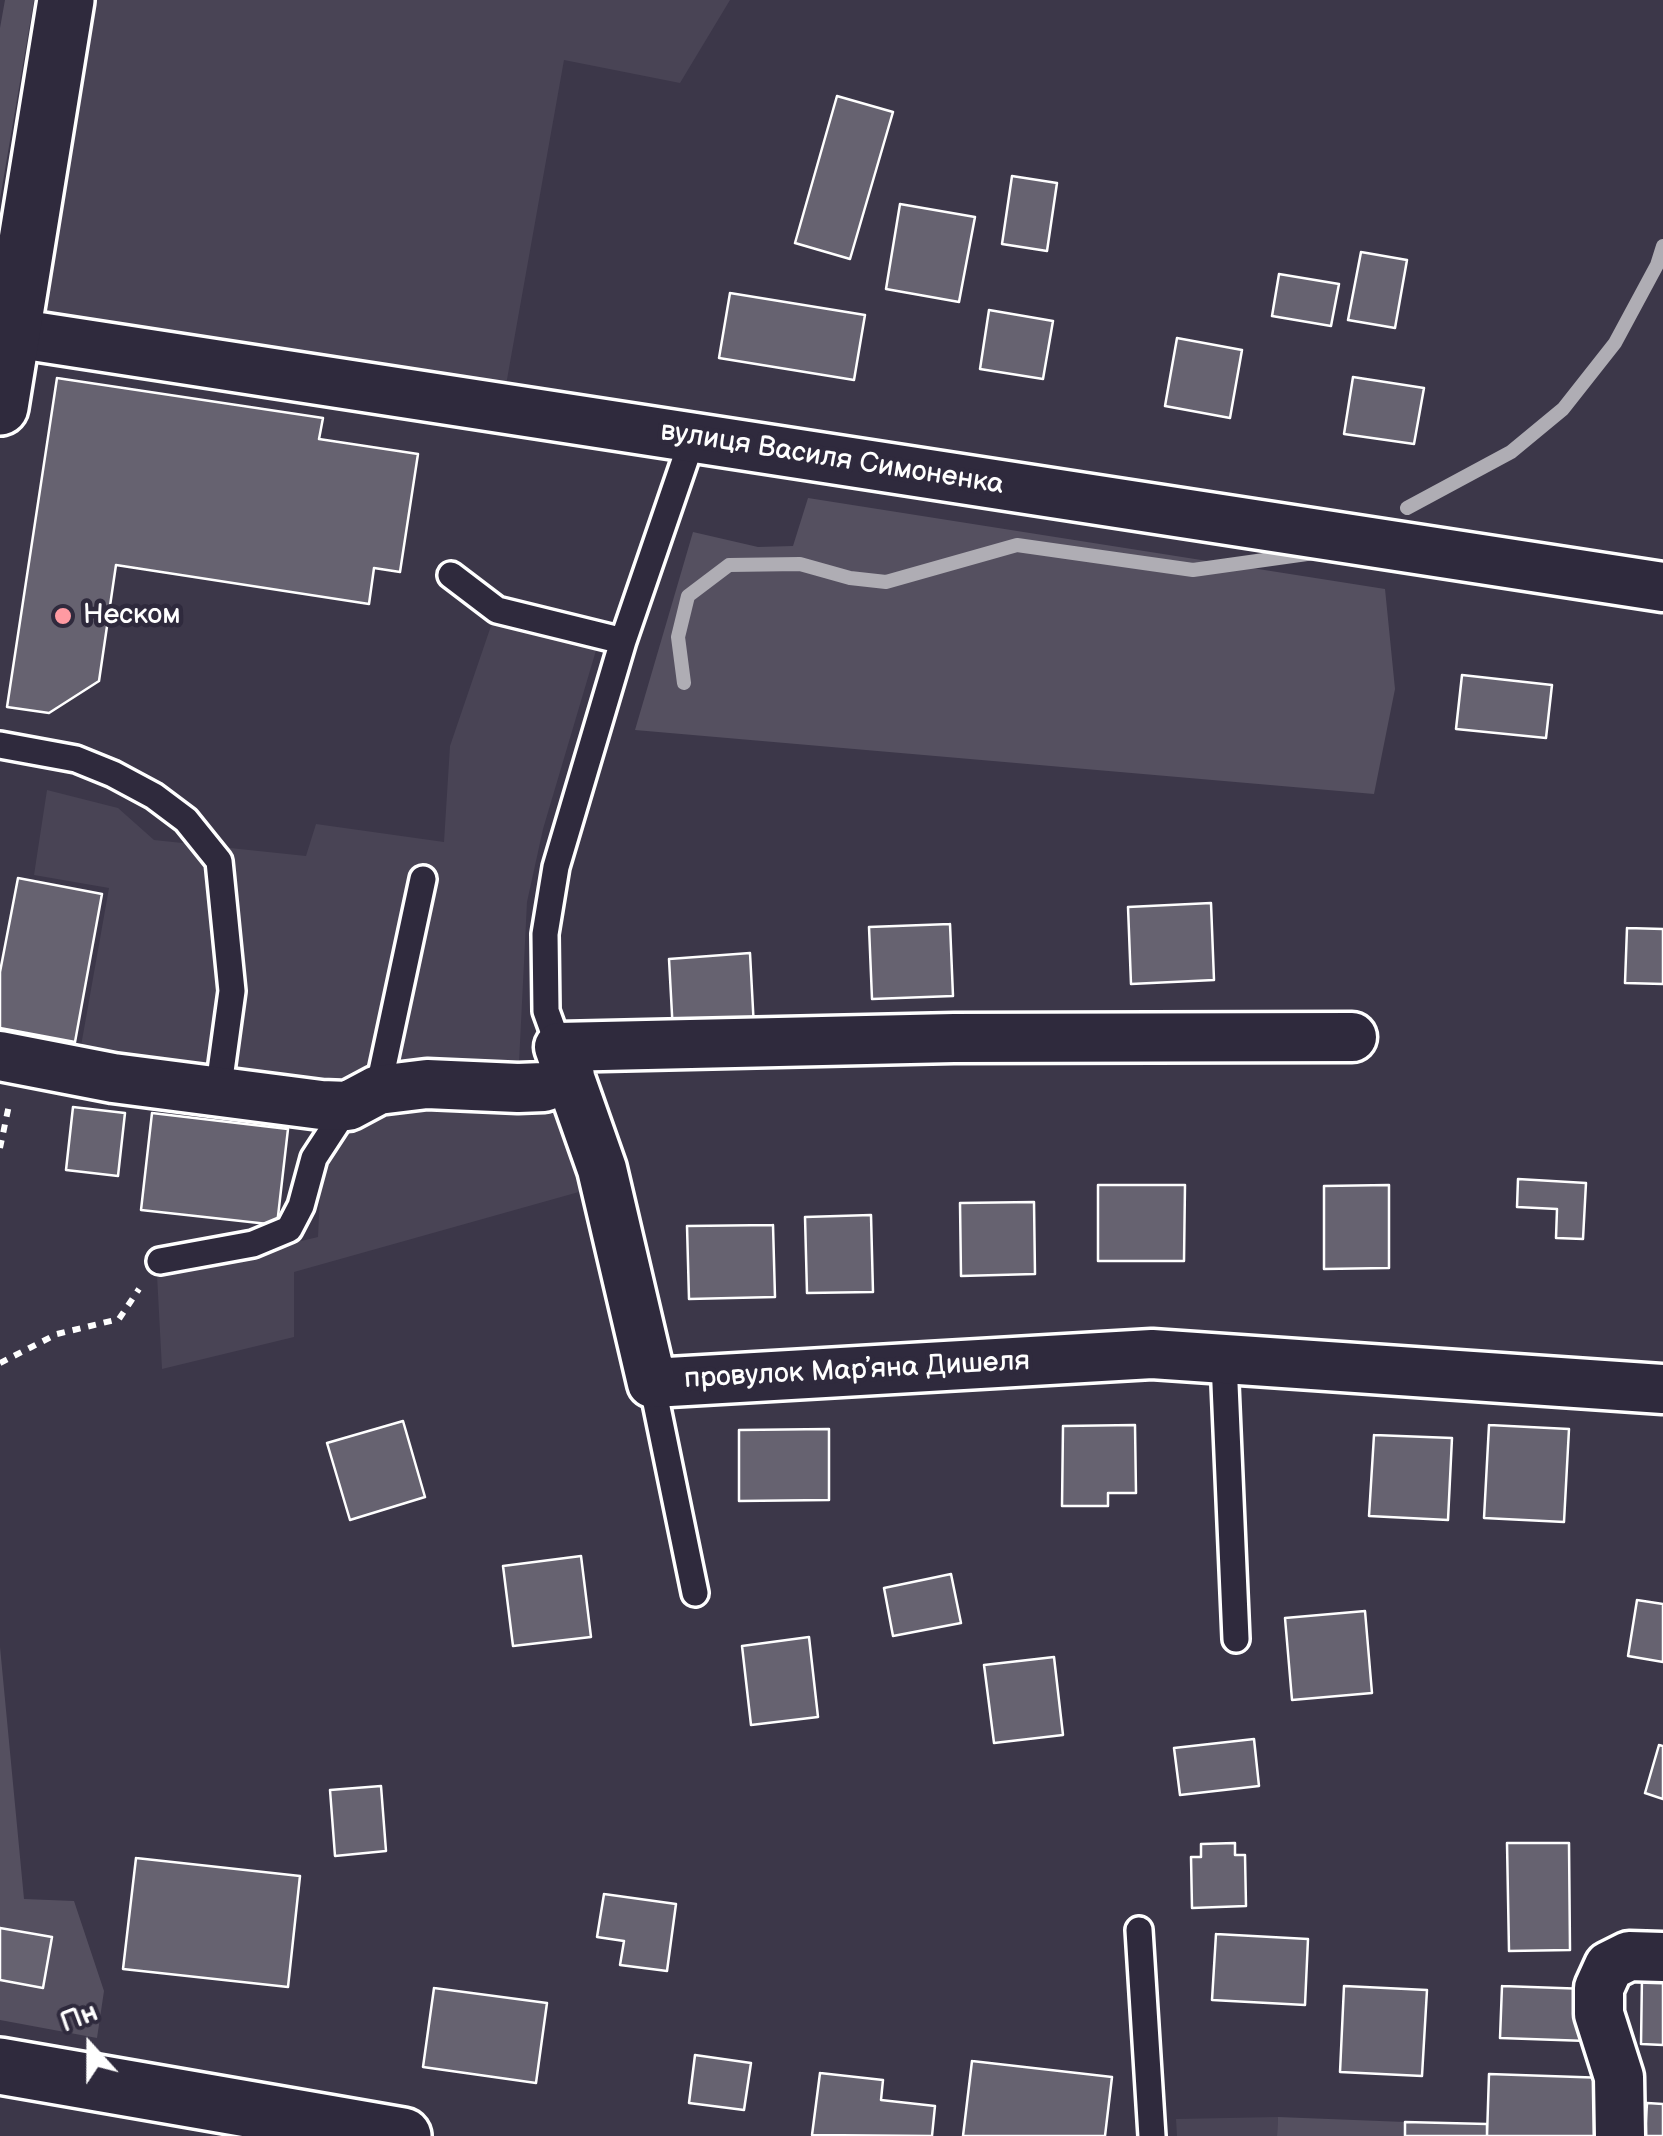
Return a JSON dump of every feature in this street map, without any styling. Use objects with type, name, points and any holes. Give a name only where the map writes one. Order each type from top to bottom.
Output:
[{"type":"street","points":[[0,407],[5,331],[66,0]]},
{"type":"street","name":"вулиця Василя Симоненка","points":[[5,331],[1663,587]]},
{"type":"street","points":[[0,1056],[218,1093],[363,1098],[427,1084],[544,1087],[564,1062],[954,1038],[1352,1037]]},
{"type":"street","name":"провулок Марʼяна Дишеля","points":[[564,1062],[602,1169],[652,1383],[1152,1354],[1224,1362],[1663,1389]]},
{"type":"street","points":[[1620,2136],[1619,2077],[1600,2014],[1600,1988],[1609,1966],[1629,1956],[1663,1957]]},
{"type":"street","points":[[0,2066],[280,2126],[403,2136]]},
{"type":"lane","points":[[564,1062],[546,1010],[545,934],[556,867],[623,641],[693,437]]},
{"type":"lane","points":[[452,575],[497,610],[623,641]]},
{"type":"lane","points":[[0,745],[76,759],[113,774],[154,796],[186,820],[218,860],[232,991],[218,1093]]},
{"type":"lane","points":[[160,1262],[252,1244],[290,1229],[301,1206],[314,1158],[327,1134],[363,1098],[423,879]]},
{"type":"lane","points":[[1224,1362],[1236,1638]]},
{"type":"lane","points":[[652,1383],[695,1592]]},
{"type":"lane","points":[[1139,1930],[1152,2136]]},
{"type":"path","points":[[0,1362],[57,1334],[119,1319],[160,1262]]},
{"type":"shaded area","points":[[5,0],[34,0],[0,199],[0,28]]},
{"type":"shaded area","points":[[85,0],[730,0],[680,83],[564,60],[506,385],[32,314]]},
{"type":"shaded area","points":[[808,498],[1385,589],[1395,689],[1374,794],[635,730],[693,532],[758,547],[793,546]]},
{"type":"shaded area","points":[[493,620],[597,647],[543,829],[527,902],[519,1063],[569,1095],[593,1188],[294,1272],[294,1337],[162,1369],[157,1275],[318,1237],[321,1172],[352,1095],[127,1059],[81,1046],[109,888],[34,875],[47,790],[118,808],[154,840],[306,856],[316,824],[444,842],[450,746]]},
{"type":"shaded area","points":[[0,1647],[24,1899],[74,1901],[104,1991],[97,2038],[0,2020]]},
{"type":"shaded area","points":[[1278,2117],[1277,2136],[1177,2136],[1176,2119]]},
{"type":"shaded area","points":[[1278,2117],[1405,2122],[1405,2136],[1277,2136]]},
{"type":"building","points":[[837,96],[893,112],[850,259],[795,243]]},
{"type":"building","points":[[1012,176],[1057,183],[1047,251],[1002,244]]},
{"type":"building","points":[[900,204],[975,217],[959,302],[886,289]]},
{"type":"building","points":[[1361,252],[1407,260],[1395,328],[1348,320]]},
{"type":"building","points":[[1279,274],[1339,284],[1331,326],[1272,316]]},
{"type":"building","points":[[730,293],[865,315],[854,380],[719,358]]},
{"type":"building","points":[[989,310],[1053,321],[1043,379],[980,369]]},
{"type":"building","points":[[1177,338],[1242,350],[1230,418],[1165,406]]},
{"type":"building","points":[[1353,377],[1424,388],[1414,444],[1344,434]]},
{"type":"building","points":[[57,378],[323,418],[319,439],[418,454],[400,572],[374,568],[369,604],[116,565],[99,681],[49,713],[7,707]]},
{"type":"building","points":[[1462,675],[1552,685],[1546,738],[1456,729]]},
{"type":"building","points":[[18,878],[102,894],[75,1042],[0,1028],[0,972]]},
{"type":"building","points":[[1211,903],[1214,980],[1131,984],[1128,907]]},
{"type":"building","points":[[950,924],[953,996],[872,999],[869,927]]},
{"type":"building","points":[[1627,928],[1663,929],[1663,984],[1625,983]]},
{"type":"building","points":[[750,953],[754,1028],[673,1033],[669,959]]},
{"type":"building","points":[[73,1107],[125,1113],[118,1176],[66,1170]]},
{"type":"building","points":[[152,1113],[288,1129],[277,1225],[141,1210]]},
{"type":"building","points":[[1518,1179],[1586,1183],[1583,1239],[1556,1238],[1557,1209],[1517,1207]]},
{"type":"building","points":[[1098,1185],[1185,1185],[1184,1261],[1098,1261]]},
{"type":"building","points":[[1389,1185],[1389,1268],[1324,1269],[1324,1186]]},
{"type":"building","points":[[1034,1202],[1035,1274],[961,1276],[960,1203]]},
{"type":"building","points":[[871,1215],[873,1292],[807,1293],[805,1217]]},
{"type":"building","points":[[773,1225],[775,1297],[689,1299],[687,1226]]},
{"type":"building","points":[[403,1421],[425,1497],[350,1520],[327,1443]]},
{"type":"building","points":[[1135,1425],[1136,1493],[1108,1493],[1108,1506],[1062,1506],[1063,1426]]},
{"type":"building","points":[[1489,1425],[1569,1429],[1564,1522],[1484,1518]]},
{"type":"building","points":[[829,1429],[829,1500],[739,1501],[739,1430]]},
{"type":"building","points":[[1374,1435],[1452,1438],[1448,1520],[1369,1516]]},
{"type":"building","points":[[581,1556],[591,1637],[513,1646],[503,1566]]},
{"type":"building","points":[[951,1574],[961,1623],[893,1636],[884,1588]]},
{"type":"building","points":[[1637,1600],[1663,1604],[1663,1662],[1628,1656]]},
{"type":"building","points":[[1365,1611],[1372,1693],[1292,1700],[1285,1618]]},
{"type":"building","points":[[809,1637],[818,1717],[751,1725],[742,1646]]},
{"type":"building","points":[[1054,1657],[1063,1735],[994,1743],[984,1665]]},
{"type":"building","points":[[1254,1739],[1259,1786],[1180,1795],[1174,1748]]},
{"type":"building","points":[[1659,1745],[1663,1746],[1663,1799],[1645,1793]]},
{"type":"building","points":[[381,1786],[386,1851],[335,1856],[330,1790]]},
{"type":"building","points":[[1235,1843],[1235,1855],[1245,1855],[1246,1906],[1192,1908],[1191,1857],[1201,1857],[1201,1844]]},
{"type":"building","points":[[1507,1843],[1569,1843],[1570,1950],[1509,1951]]},
{"type":"building","points":[[136,1858],[300,1876],[288,1987],[123,1969]]},
{"type":"building","points":[[604,1894],[676,1904],[667,1971],[620,1965],[624,1941],[597,1937]]},
{"type":"building","points":[[0,1928],[52,1937],[43,1988],[0,1980]]},
{"type":"building","points":[[1216,1934],[1308,1939],[1305,2005],[1212,2000]]},
{"type":"building","points":[[1642,1976],[1663,1976],[1663,2045],[1641,2044]]},
{"type":"building","points":[[1344,1986],[1427,1990],[1422,2076],[1340,2072]]},
{"type":"building","points":[[1502,1986],[1588,1989],[1587,2041],[1500,2038]]},
{"type":"building","points":[[434,1988],[547,2003],[536,2083],[423,2067]]},
{"type":"building","points":[[695,2055],[751,2063],[744,2110],[689,2103]]},
{"type":"building","points":[[972,2061],[1112,2077],[1105,2136],[963,2136]]},
{"type":"building","points":[[820,2073],[883,2080],[881,2100],[935,2106],[932,2136],[812,2135]]},
{"type":"building","points":[[1489,2074],[1607,2078],[1605,2136],[1487,2136]]},
{"type":"building","points":[[1647,2103],[1663,2104],[1663,2136],[1645,2136]]},
{"type":"building","points":[[1405,2122],[1487,2124],[1487,2136],[1405,2136]]},
{"type":"waterway","points":[[1407,508],[1511,452],[1563,409],[1615,343],[1657,265],[1663,246]]},
{"type":"waterway","points":[[684,683],[678,637],[688,596],[729,565],[800,564],[850,578],[886,582],[1017,545],[1193,570],[1314,553]]},
{"type":"place","name":"Неском","points":[[63,616]]}]
